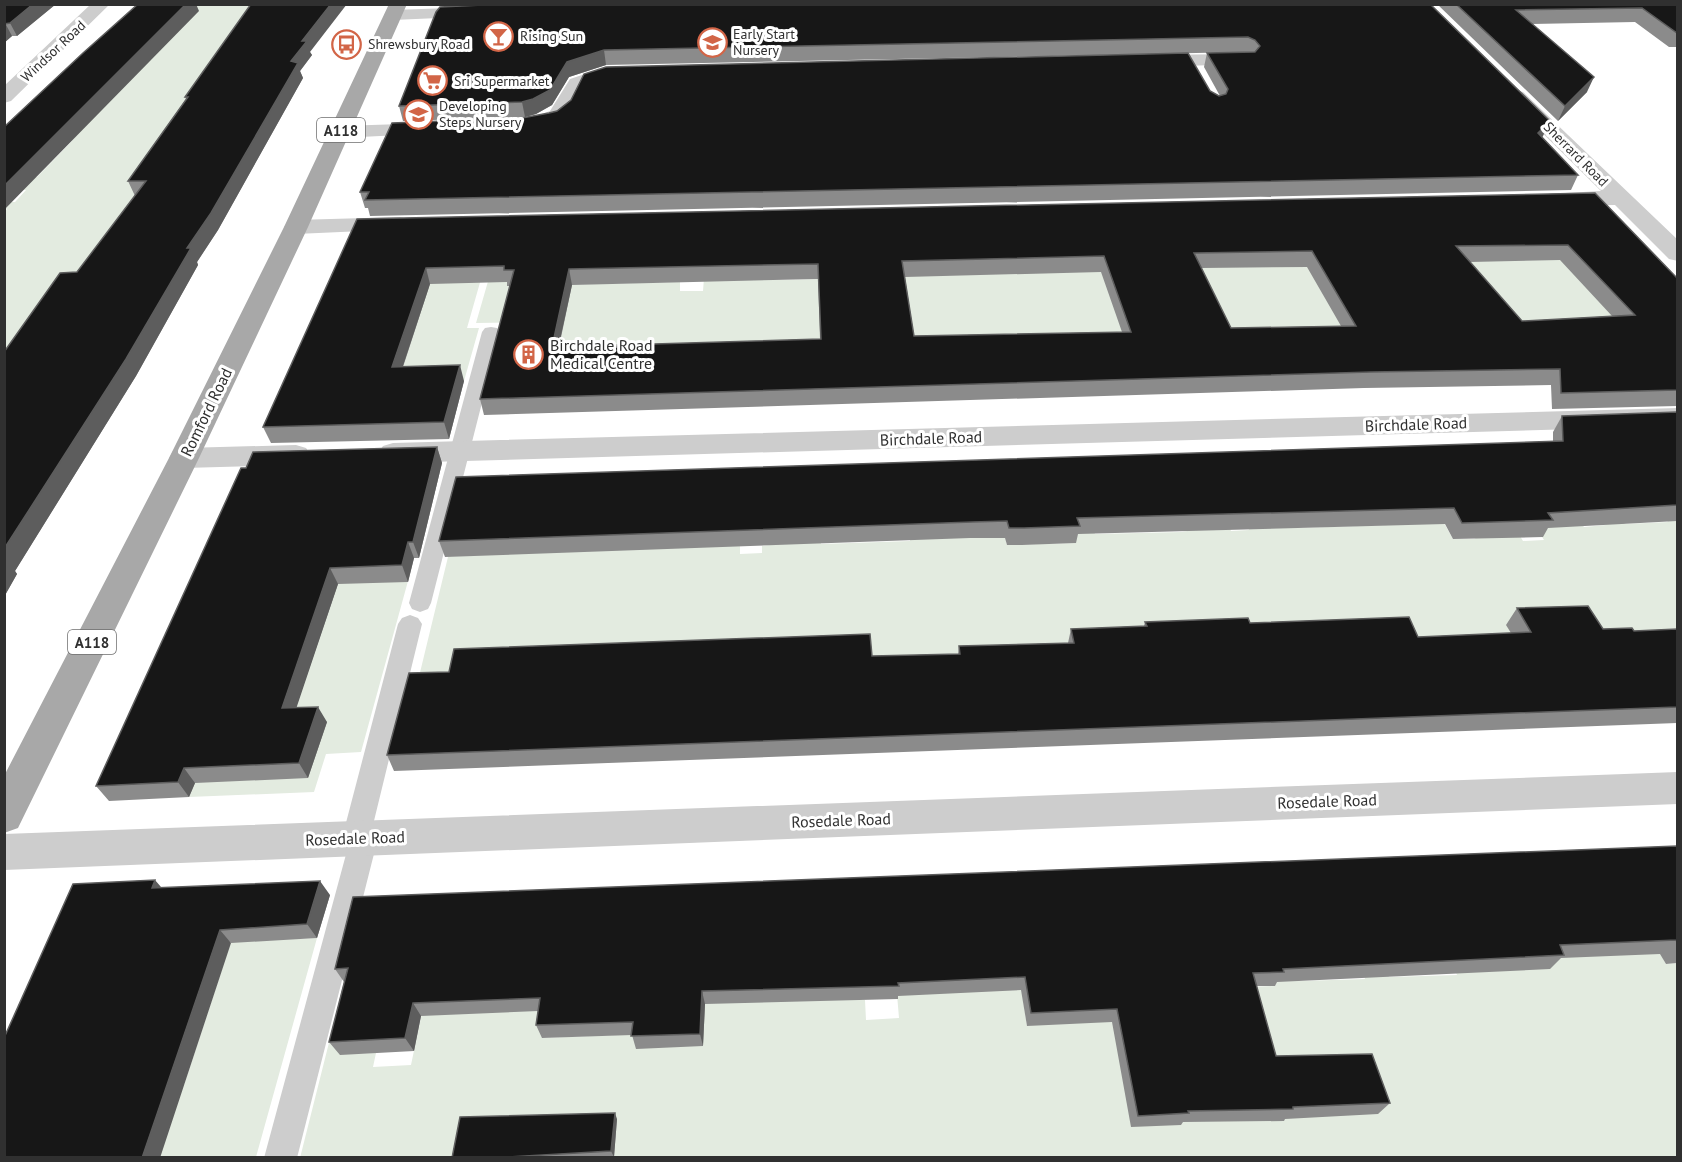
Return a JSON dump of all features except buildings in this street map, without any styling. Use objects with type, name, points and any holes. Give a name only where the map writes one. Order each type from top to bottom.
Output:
[{"type":"main road","name":"Romford Road","points":[[4,816],[184,458],[296,226],[395,10]]},
{"type":"street","name":"Windsor Road","points":[[4,97],[102,4]]},
{"type":"street","points":[[395,10],[501,11]]},
{"type":"street","points":[[1131,62],[1195,68],[1244,60]]},
{"type":"street","points":[[513,126],[551,120],[565,110],[577,83],[591,76],[641,72]]},
{"type":"street","name":"Sherrard Road","points":[[1502,82],[1677,254]]},
{"type":"street","points":[[340,132],[455,128]]},
{"type":"street","points":[[1533,200],[1620,198]]},
{"type":"street","points":[[296,226],[418,224]]},
{"type":"street","name":"Birchdale Road","points":[[367,454],[1677,417]]},
{"type":"street","points":[[184,458],[321,455]]},
{"type":"street","name":"Rosedale Road","points":[[4,852],[1677,788]]},
{"type":"lane","points":[[280,1158],[415,614],[491,332]]},
{"type":"shaded area","points":[[179,4],[281,5],[172,145],[5,374],[4,212],[7,209],[5,209],[5,202],[15,202],[26,190],[9,189],[21,177],[37,177],[71,142]]},
{"type":"shaded area","points":[[1182,253],[1445,260],[1561,258],[1626,330],[1618,375],[551,383],[564,322],[476,323],[491,271],[508,282],[508,286],[680,282],[680,291],[703,291],[704,278],[782,280],[902,277]]},
{"type":"shaded area","points":[[483,272],[467,328],[479,328],[464,381],[428,383],[400,376],[431,277]]},
{"type":"shaded area","points":[[1643,490],[1677,506],[1677,645],[1520,648],[416,689],[455,528],[740,520],[740,554],[762,553],[762,546],[821,538],[821,544],[910,541],[911,534],[979,538],[999,512],[1007,545],[1076,543],[1068,510],[1093,528],[1095,534],[1182,532],[1228,524],[1231,531],[1249,530],[1247,524],[1296,522],[1299,528],[1444,523],[1453,539],[1474,539],[1511,521],[1523,541],[1544,540],[1514,493],[1576,517],[1584,527],[1606,525],[1581,491],[1600,491],[1625,524],[1668,522]]},
{"type":"shaded area","points":[[271,580],[408,581],[361,752],[326,754],[314,792],[189,797],[223,708],[297,705],[311,660]]},
{"type":"shaded area","points":[[245,899],[293,939],[317,938],[256,1157],[159,1157],[142,1088],[184,1085]]},
{"type":"shaded area","points":[[1646,927],[1666,964],[1677,963],[1677,1157],[614,1157],[617,1119],[457,1157],[300,1158],[344,983],[340,1054],[376,1053],[373,1067],[411,1065],[429,979],[551,974],[542,1038],[616,1035],[706,967],[865,1000],[866,1020],[899,1018],[894,959],[1016,954],[1027,1026],[1245,987],[1275,986],[1287,943],[1300,981],[1365,979],[1352,939],[1374,938],[1389,977],[1457,975],[1442,936]]},
{"type":"place","name":"Rising Sun","points":[[499,36]]},
{"type":"place","name":"Early Start Nursery","points":[[712,42]]},
{"type":"place","name":"Shrewsbury Road","points":[[347,44]]},
{"type":"place","name":"Sri Supermarket","points":[[433,81]]},
{"type":"place","name":"Developing Steps Nursery","points":[[418,114]]},
{"type":"place","name":"Birchdale Road Medical Centre","points":[[529,354]]}]
